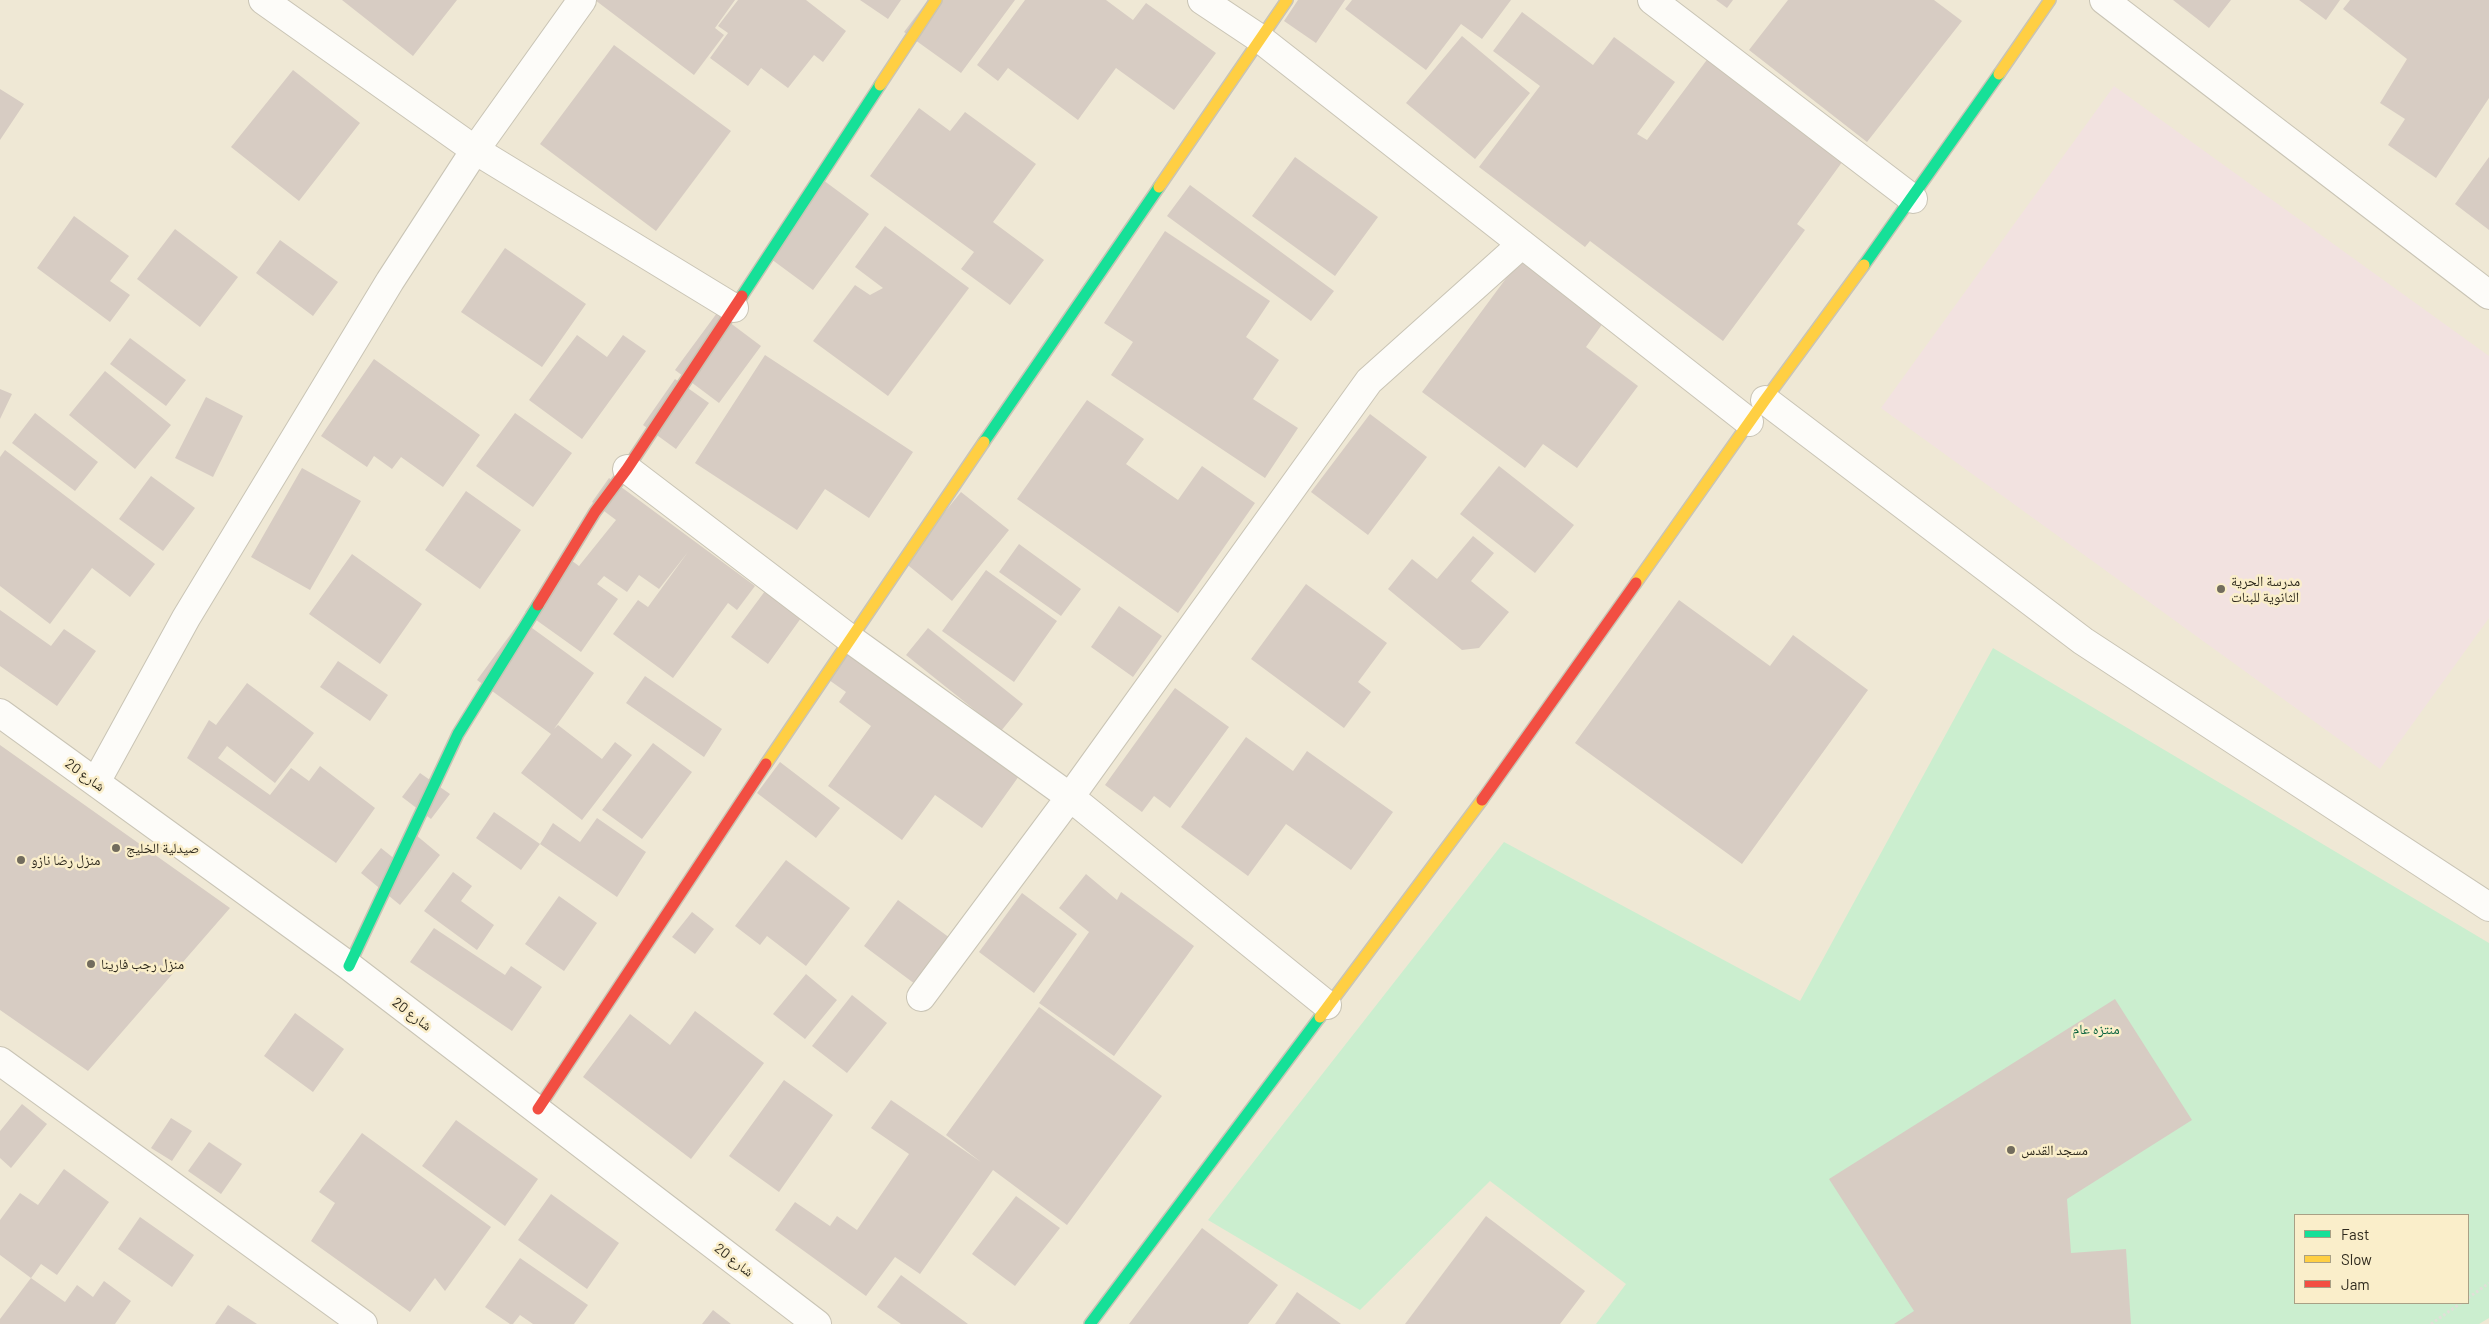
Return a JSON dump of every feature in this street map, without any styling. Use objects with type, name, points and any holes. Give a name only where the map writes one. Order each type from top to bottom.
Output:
[{"type":"street","points":[[263,0],[475,150],[734,308]]},
{"type":"street","points":[[96,782],[186,618],[304,420],[390,281],[475,150],[582,0]]},
{"type":"street","points":[[349,966],[458,734],[595,512],[627,469],[936,0]]},
{"type":"street","points":[[1202,0],[1259,38],[1749,422]]},
{"type":"street","points":[[538,1109],[849,638],[1259,38],[1287,0]]},
{"type":"street","points":[[1652,0],[1913,199]]},
{"type":"street","points":[[1090,1324],[1327,1005],[1508,766],[1749,422],[1913,199],[2050,0]]},
{"type":"street","points":[[2104,0],[2489,295]]},
{"type":"street","points":[[922,997],[1070,797],[1370,381],[1522,244]]},
{"type":"street","points":[[1765,400],[2083,642],[2489,907]]},
{"type":"street","points":[[627,469],[849,638],[1070,797],[1327,1005]]},
{"type":"street","name":"شارع 20","points":[[0,713],[349,966],[817,1324]]},
{"type":"street","points":[[0,1061],[363,1324]]},
{"type":"path","points":[[2469,1297],[2489,1283]]},
{"type":"path","points":[[2431,1324],[2460,1304]]},
{"type":"shaded area","points":[[2114,86],[2489,356],[2489,618],[2380,769],[1881,408]]},
{"type":"green space","name":"منتزه عام","points":[[1993,648],[2489,943],[2489,1318],[2479,1324],[1596,1324],[1626,1284],[1490,1181],[1360,1310],[1208,1220],[1504,842],[1800,1001]]},
{"type":"building","points":[[342,0],[457,0],[413,56]]},
{"type":"building","points":[[595,0],[735,0],[715,28],[724,35],[694,75]]},
{"type":"building","points":[[738,0],[806,0],[846,31],[823,62],[814,55],[788,88],[761,68],[748,86],[710,58],[728,33],[718,26]]},
{"type":"building","points":[[860,0],[901,0],[888,19]]},
{"type":"building","points":[[928,0],[1015,0],[961,73],[904,32]]},
{"type":"building","points":[[1025,0],[1106,0],[1133,20],[1146,3],[1216,53],[1174,110],[1116,68],[1078,120],[1008,68],[998,81],[977,65]]},
{"type":"building","points":[[1298,0],[1345,0],[1316,43],[1284,21]]},
{"type":"building","points":[[1352,0],[1511,0],[1482,39],[1461,24],[1426,70],[1345,9]]},
{"type":"building","points":[[1716,0],[1733,0],[1727,8]]},
{"type":"building","points":[[1788,0],[1934,0],[1962,21],[1867,142],[1749,50]]},
{"type":"building","points":[[2173,0],[2231,0],[2209,28]]},
{"type":"building","points":[[2299,0],[2340,0],[2326,20]]},
{"type":"building","points":[[2350,0],[2489,0],[2489,98],[2436,178],[2388,145],[2405,119],[2380,103],[2407,59],[2343,9]]},
{"type":"building","points":[[1522,12],[1593,65],[1614,37],[1675,82],[1637,134],[1647,140],[1712,53],[1848,154],[1797,224],[1805,230],[1723,341],[1590,241],[1585,247],[1479,167],[1540,86],[1493,51]]},
{"type":"building","points":[[1462,36],[1530,93],[1475,159],[1406,103]]},
{"type":"building","points":[[614,45],[731,131],[656,231],[540,144]]},
{"type":"building","points":[[293,70],[360,123],[299,201],[231,147]]},
{"type":"building","points":[[0,89],[24,104],[0,140]]},
{"type":"building","points":[[919,108],[950,131],[965,112],[1036,164],[993,222],[1044,260],[1010,305],[961,269],[974,252],[870,176]]},
{"type":"building","points":[[1295,157],[1378,217],[1335,276],[1252,216]]},
{"type":"building","points":[[2489,157],[2489,230],[2455,204]]},
{"type":"building","points":[[819,177],[869,214],[813,290],[763,253]]},
{"type":"building","points":[[1190,185],[1334,291],[1311,321],[1167,216]]},
{"type":"building","points":[[74,216],[129,256],[110,281],[130,295],[110,322],[37,268]]},
{"type":"building","points":[[885,226],[969,288],[888,396],[813,341],[855,285],[870,295],[883,288],[855,267]]},
{"type":"building","points":[[175,229],[238,277],[200,327],[137,279]]},
{"type":"building","points":[[1165,231],[1270,301],[1246,337],[1279,360],[1253,399],[1298,428],[1265,478],[1111,375],[1133,342],[1104,323]]},
{"type":"building","points":[[280,240],[338,282],[313,316],[256,273]]},
{"type":"building","points":[[505,248],[586,304],[542,367],[461,312]]},
{"type":"building","points":[[1524,254],[1608,316],[1586,347],[1638,386],[1577,468],[1543,444],[1525,468],[1422,392]]},
{"type":"building","points":[[717,313],[761,346],[719,403],[675,370]]},
{"type":"building","points":[[577,335],[607,357],[623,335],[646,351],[582,439],[529,400]]},
{"type":"building","points":[[130,338],[186,380],[166,406],[110,364]]},
{"type":"building","points":[[765,355],[913,452],[869,518],[825,489],[797,530],[695,463]]},
{"type":"building","points":[[374,359],[480,435],[443,487],[401,457],[392,469],[374,456],[367,467],[321,436]]},
{"type":"building","points":[[105,371],[171,425],[135,469],[69,415]]},
{"type":"building","points":[[675,379],[709,403],[676,449],[643,425]]},
{"type":"building","points":[[0,389],[12,394],[0,419]]},
{"type":"building","points":[[206,397],[243,416],[213,477],[175,458]]},
{"type":"building","points":[[1087,400],[1144,439],[1126,464],[1178,500],[1202,466],[1255,503],[1178,613],[1017,499]]},
{"type":"building","points":[[35,413],[98,462],[75,491],[12,443]]},
{"type":"building","points":[[515,413],[572,453],[533,507],[476,466]]},
{"type":"building","points":[[1370,414],[1427,457],[1368,535],[1311,492]]},
{"type":"building","points":[[5,450],[155,564],[130,597],[92,568],[50,624],[0,586],[0,457]]},
{"type":"building","points":[[1499,466],[1574,525],[1535,573],[1460,514]]},
{"type":"building","points":[[302,468],[361,501],[310,590],[251,557]]},
{"type":"building","points":[[151,476],[195,508],[163,551],[119,519]]},
{"type":"building","points":[[609,478],[755,586],[737,610],[728,603],[673,678],[613,634],[638,600],[648,607],[688,552],[659,589],[639,575],[627,592],[604,576],[597,584],[618,599],[581,652],[525,612],[564,555],[579,566],[616,520],[592,502]]},
{"type":"building","points":[[466,491],[521,530],[480,589],[425,550]]},
{"type":"building","points":[[961,492],[1009,530],[952,601],[904,562]]},
{"type":"building","points":[[1473,536],[1494,553],[1471,581],[1509,612],[1479,648],[1462,650],[1388,589],[1412,559],[1437,579]]},
{"type":"building","points":[[1019,544],[1081,589],[1061,616],[999,572]]},
{"type":"building","points":[[352,554],[422,604],[380,664],[309,614]]},
{"type":"building","points":[[986,570],[1057,621],[1014,682],[942,631]]},
{"type":"building","points":[[1306,584],[1387,643],[1358,682],[1371,692],[1344,728],[1251,659]]},
{"type":"building","points":[[765,591],[801,618],[768,664],[731,637]]},
{"type":"building","points":[[1679,600],[1770,666],[1793,635],[1868,690],[1742,864],[1575,743]]},
{"type":"building","points":[[1119,606],[1162,636],[1133,677],[1091,647]]},
{"type":"building","points":[[0,610],[51,646],[64,629],[96,651],[57,706],[0,666]]},
{"type":"building","points":[[521,620],[594,673],[554,729],[558,725],[602,759],[615,742],[632,755],[582,820],[521,773],[551,734],[477,680]]},
{"type":"building","points":[[928,628],[1023,704],[1001,731],[906,655]]},
{"type":"building","points":[[850,652],[1019,776],[982,828],[935,795],[902,840],[828,786],[871,726],[839,702],[846,692],[829,680]]},
{"type":"building","points":[[338,661],[388,695],[370,721],[320,687]]},
{"type":"building","points":[[645,676],[722,729],[704,757],[626,703]]},
{"type":"building","points":[[247,683],[314,733],[275,783],[227,746],[218,758],[270,795],[291,768],[309,781],[320,766],[375,808],[336,863],[187,758],[209,720],[216,725]]},
{"type":"building","points":[[1175,688],[1229,727],[1170,808],[1154,796],[1142,812],[1105,785]]},
{"type":"building","points":[[1246,737],[1293,771],[1307,751],[1393,812],[1351,870],[1286,824],[1248,876],[1181,827]]},
{"type":"building","points":[[653,743],[692,772],[642,839],[602,810]]},
{"type":"building","name":"منزل رجب فارينا","points":[[0,745],[230,908],[88,1071],[0,1010]]},
{"type":"building","points":[[780,762],[840,808],[816,838],[757,793]]},
{"type":"building","points":[[420,773],[450,794],[431,819],[402,797]]},
{"type":"building","points":[[494,812],[540,844],[521,870],[476,838]]},
{"type":"building","points":[[597,818],[646,852],[617,897],[540,844],[553,823],[580,842]]},
{"type":"building","points":[[416,835],[440,855],[400,905],[361,873],[381,848],[396,860]]},
{"type":"building","points":[[786,860],[850,908],[806,966],[767,936],[760,945],[735,926]]},
{"type":"building","points":[[453,872],[472,886],[461,901],[494,925],[477,950],[424,911]]},
{"type":"building","points":[[1086,874],[1117,900],[1121,892],[1194,946],[1114,1056],[1039,1003],[1089,932],[1059,908]]},
{"type":"building","points":[[1022,893],[1077,934],[1034,993],[979,952]]},
{"type":"building","points":[[559,896],[597,923],[564,971],[525,944]]},
{"type":"building","points":[[898,900],[950,938],[915,984],[864,946]]},
{"type":"building","points":[[692,912],[714,929],[695,954],[672,937]]},
{"type":"building","points":[[434,928],[505,975],[511,966],[542,987],[512,1031],[410,962]]},
{"type":"building","points":[[806,974],[837,1000],[805,1039],[773,1014]]},
{"type":"building","points":[[852,995],[887,1023],[847,1073],[812,1046]]},
{"type":"building","name":"مسجد القدس","points":[[2115,999],[2192,1120],[2067,1199],[2071,1253],[2126,1249],[2131,1324],[1894,1324],[1914,1311],[1829,1179]]},
{"type":"building","points":[[1039,1007],[1162,1096],[1067,1225],[993,1170],[920,1274],[895,1257],[866,1296],[775,1230],[795,1202],[830,1226],[837,1216],[857,1230],[909,1154],[871,1128],[891,1100],[981,1162],[946,1135]]},
{"type":"building","points":[[695,1011],[764,1063],[691,1159],[583,1077],[630,1014],[670,1045]]},
{"type":"building","points":[[295,1013],[344,1049],[313,1092],[264,1056]]},
{"type":"building","points":[[784,1080],[833,1115],[779,1192],[729,1156]]},
{"type":"building","points":[[22,1104],[47,1124],[11,1168],[0,1158],[0,1131]]},
{"type":"building","points":[[171,1118],[192,1131],[172,1161],[151,1148]]},
{"type":"building","points":[[456,1120],[538,1179],[505,1226],[422,1166]]},
{"type":"building","points":[[362,1133],[491,1227],[445,1291],[435,1278],[410,1312],[311,1241],[335,1203],[319,1192]]},
{"type":"building","points":[[209,1142],[242,1164],[221,1194],[188,1171]]},
{"type":"building","points":[[64,1169],[109,1202],[57,1275],[41,1264],[31,1278],[0,1255],[0,1220],[20,1193],[38,1205]]},
{"type":"building","points":[[551,1194],[619,1243],[587,1289],[518,1240]]},
{"type":"building","points":[[1016,1196],[1060,1228],[1015,1286],[972,1254]]},
{"type":"building","points":[[1486,1216],[1585,1291],[1560,1324],[1405,1324]]},
{"type":"building","points":[[140,1217],[194,1255],[172,1287],[118,1249]]},
{"type":"building","points":[[1202,1228],[1278,1285],[1248,1324],[1129,1324]]},
{"type":"building","points":[[520,1258],[588,1305],[574,1324],[533,1324],[520,1315],[513,1324],[510,1324],[485,1307]]},
{"type":"building","points":[[901,1275],[968,1324],[901,1324],[877,1307]]},
{"type":"building","points":[[31,1278],[65,1302],[77,1285],[93,1297],[104,1281],[131,1301],[115,1324],[0,1324],[0,1319]]},
{"type":"building","points":[[1297,1292],[1341,1324],[1275,1324]]},
{"type":"building","points":[[228,1305],[257,1324],[215,1324]]},
{"type":"building","points":[[713,1310],[731,1324],[702,1324]]},
{"type":"traffic: fast","points":[[1864,265],[1999,74]]},
{"type":"traffic: fast","points":[[742,296],[880,85]]},
{"type":"traffic: fast","points":[[984,442],[1159,187]]},
{"type":"traffic: fast","points":[[349,966],[458,734],[538,605]]},
{"type":"traffic: fast","points":[[1090,1324],[1320,1017]]},
{"type":"traffic: slow","points":[[880,85],[936,0]]},
{"type":"traffic: slow","points":[[1159,187],[1287,0]]},
{"type":"traffic: slow","points":[[1999,74],[2050,0]]},
{"type":"traffic: slow","points":[[1636,583],[1765,400],[1864,265]]},
{"type":"traffic: slow","points":[[766,764],[984,442]]},
{"type":"traffic: slow","points":[[1320,1017],[1482,800]]},
{"type":"traffic: jam","points":[[538,605],[595,512],[627,469],[742,296]]},
{"type":"traffic: jam","points":[[1482,800],[1636,583]]},
{"type":"traffic: jam","points":[[538,1109],[766,764]]},
{"type":"place","name":"مدرسة الحرية الثانوية للبنات","points":[[2221,589]]},
{"type":"place","name":"صيدلية الخليج","points":[[116,848]]},
{"type":"place","name":"منزل رضا نازو","points":[[21,860]]},
{"type":"place","name":"منزل رجب فارينا","points":[[91,964]]},
{"type":"place","name":"مسجد القدس","points":[[2011,1150]]}]
